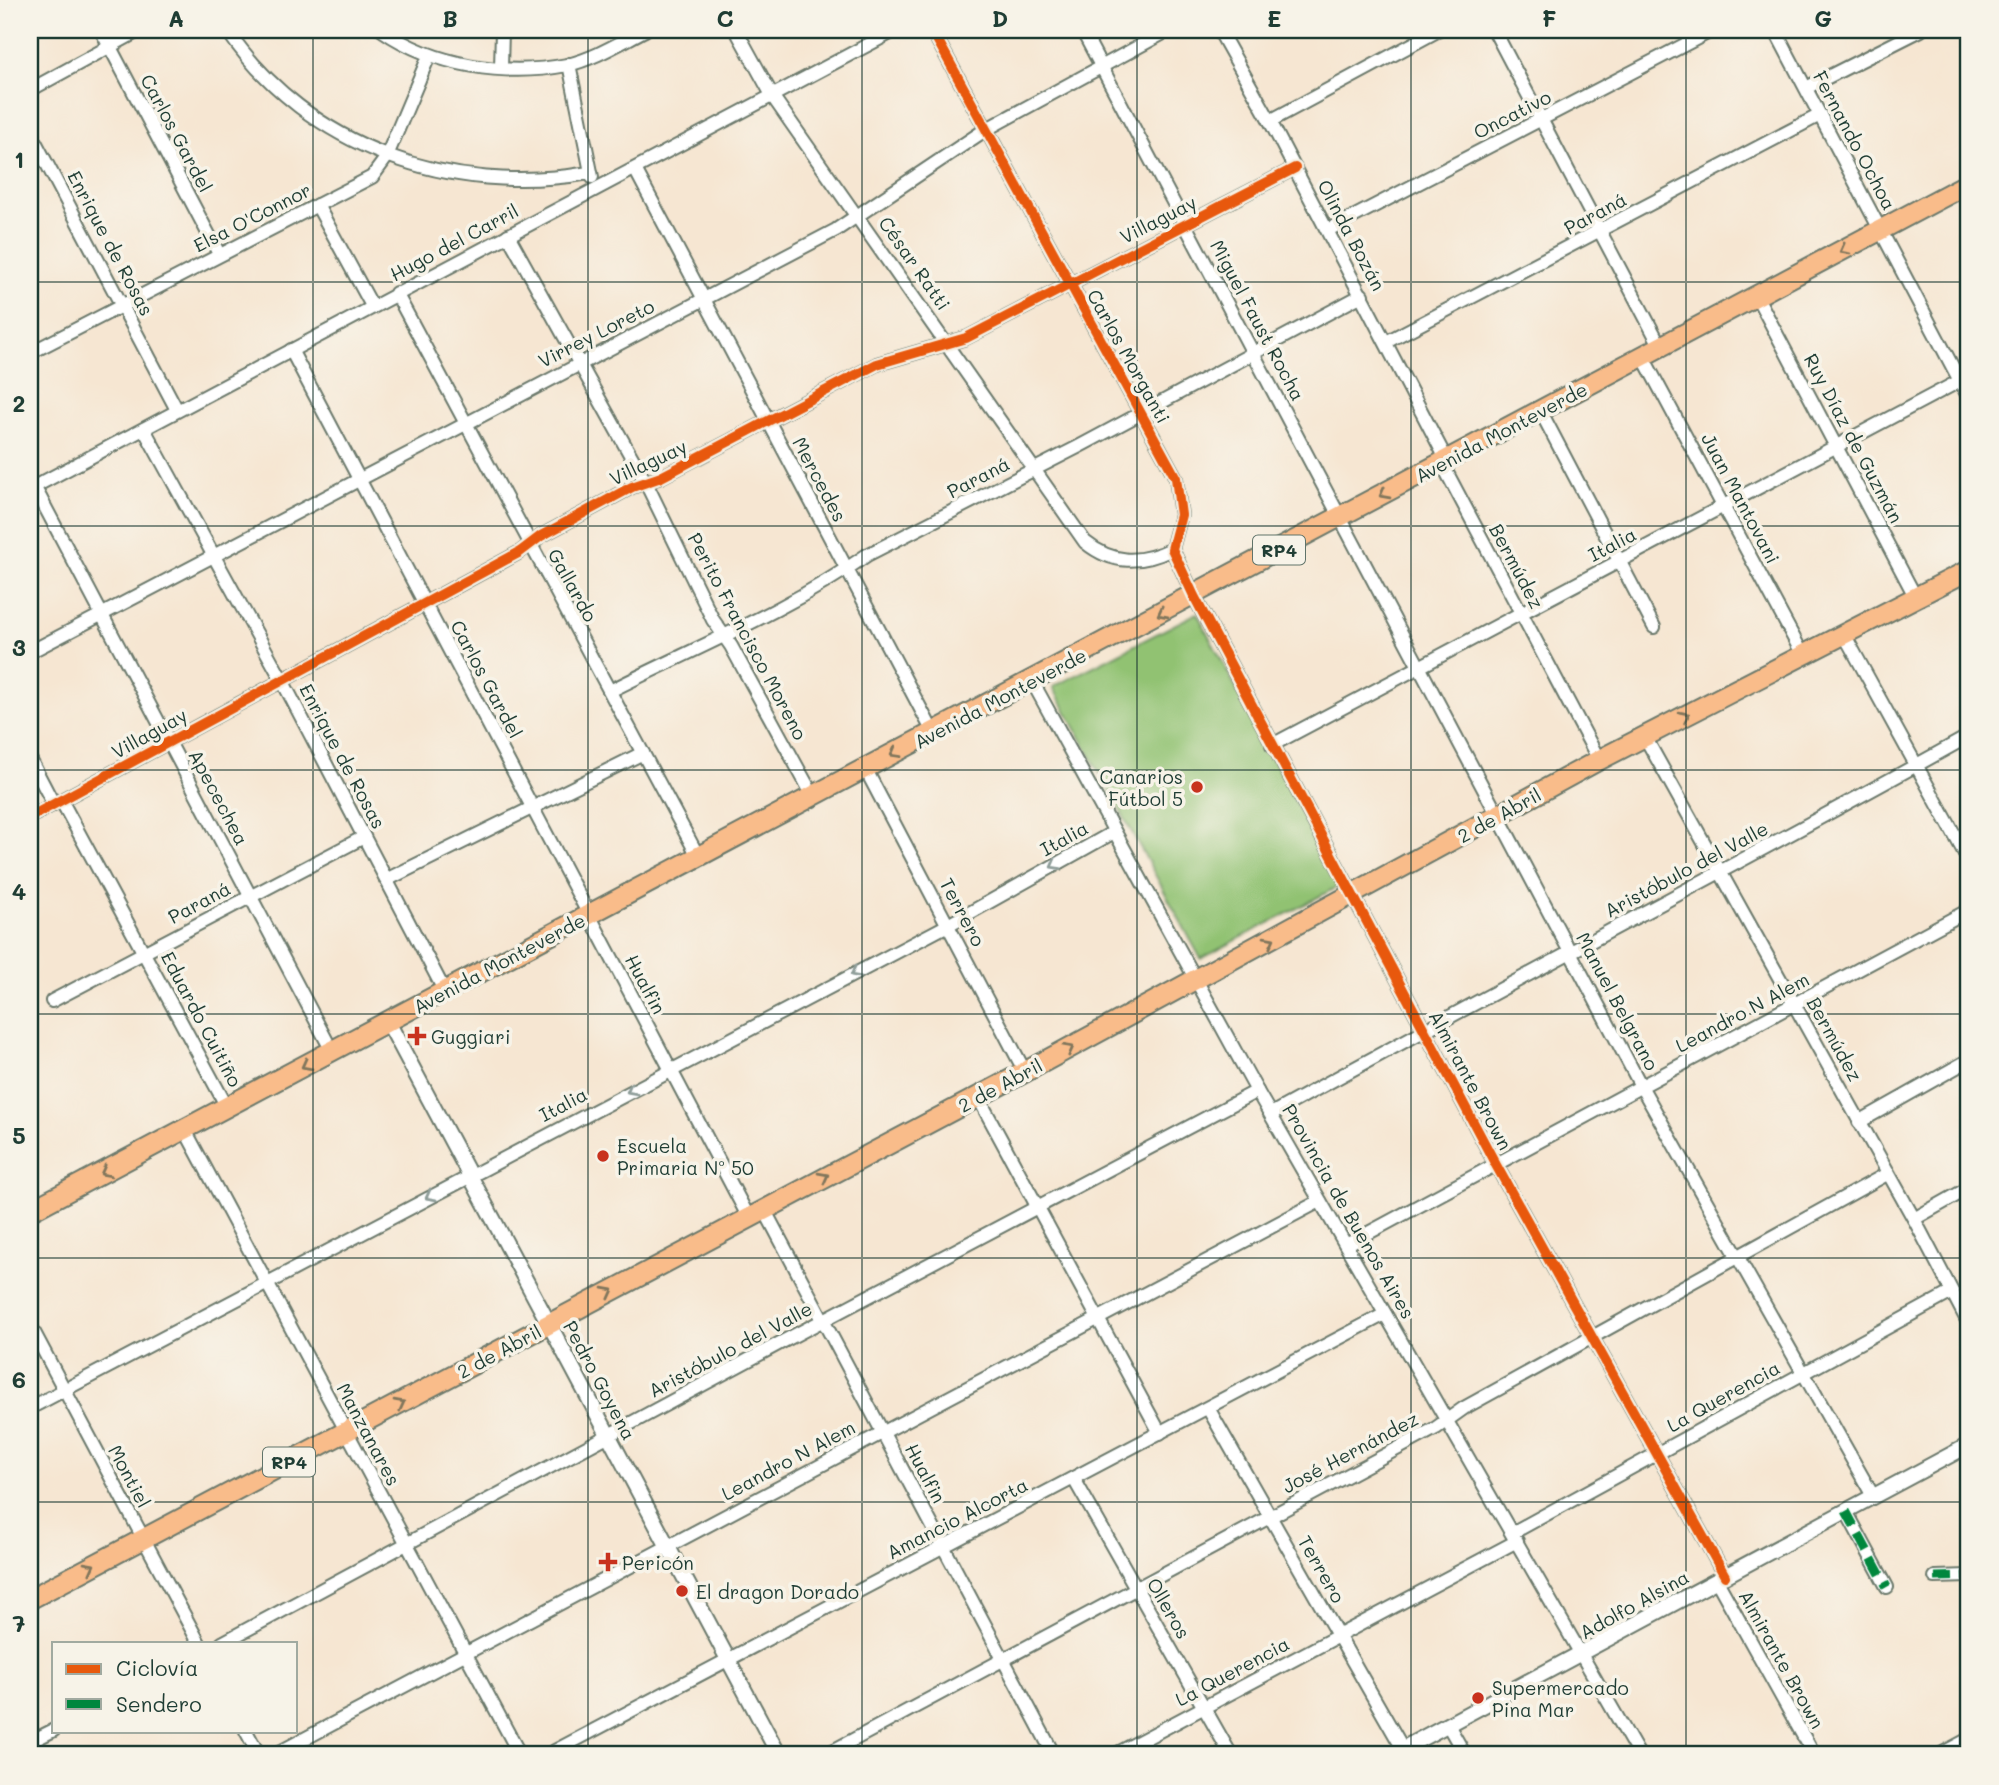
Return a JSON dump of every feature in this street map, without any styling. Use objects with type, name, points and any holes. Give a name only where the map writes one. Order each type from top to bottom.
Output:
[{"type":"main road","name":"Avenida Monteverde","points":[[30,1212],[1969,183]]},
{"type":"main road","name":"2 de Abril","points":[[30,1599],[1025,1072],[1599,760],[1969,570]]},
{"type":"street","name":"Carlos Gardel","points":[[101,30],[219,254]]},
{"type":"street","points":[[30,90],[140,30]]},
{"type":"street","points":[[227,30],[260,71],[290,99],[344,136],[386,158],[472,178],[548,180],[589,173]]},
{"type":"street","points":[[382,30],[429,56],[501,68],[569,64],[645,30]]},
{"type":"street","points":[[501,68],[502,30]]},
{"type":"street","name":"César Ratti","points":[[736,30],[772,97],[858,215],[1033,471],[1085,542],[1097,552],[1131,562],[1153,558],[1172,549]]},
{"type":"street","name":"Hugo del Carril","points":[[32,488],[896,30]]},
{"type":"street","name":"Carlos Morganti","points":[[932,30],[1176,478],[1181,515],[1172,549]]},
{"type":"street","name":"Miguel Faust Rocha","points":[[1082,30],[1341,517]]},
{"type":"street","name":"Virrey Loreto","points":[[30,652],[836,230],[985,130],[1168,30]]},
{"type":"street","name":"Olinda Bozán","points":[[1219,30],[1328,230],[1445,462]]},
{"type":"street","points":[[1270,121],[1439,30]]},
{"type":"street","points":[[1494,30],[1661,347]]},
{"type":"street","name":"Oncativo","points":[[1328,230],[1713,30]]},
{"type":"street","name":"Fernando Ochoa","points":[[1775,30],[1881,230],[1965,379],[1969,398]]},
{"type":"street","points":[[1805,88],[1921,30]]},
{"type":"street","name":"Elsa O'Connor","points":[[30,353],[372,177],[386,158],[429,56]]},
{"type":"street","points":[[569,64],[589,173],[597,188]]},
{"type":"street","name":"Paraná","points":[[1386,342],[1820,115]]},
{"type":"street","name":"Enrique de Rosas","points":[[30,132],[177,410]]},
{"type":"street","name":"Villaguay","points":[[30,817],[424,604],[609,499],[646,483],[877,364],[948,345],[1295,168]]},
{"type":"street","name":"Mercedes","points":[[635,169],[933,732]]},
{"type":"street","points":[[317,205],[372,306]]},
{"type":"street","name":"Perito Francisco Moreno","points":[[508,236],[577,365],[646,483],[723,635],[813,796]]},
{"type":"street","name":"Gallardo","points":[[397,293],[529,545],[698,856]]},
{"type":"street","name":"Paraná","points":[[610,691],[748,624],[846,570],[867,555],[1033,471],[1362,295]]},
{"type":"street","name":"Ruy Díaz de Guzmán","points":[[1757,297],[1916,598]]},
{"type":"street","name":"Carlos Gardel","points":[[291,350],[534,807],[589,916]]},
{"type":"street","name":"Juan Mantovani","points":[[1643,357],[1804,657]]},
{"type":"street","name":"Italia","points":[[1272,745],[1965,379]]},
{"type":"street","points":[[1541,412],[1654,626]]},
{"type":"street","name":"Enrique de Rosas","points":[[144,429],[282,680],[445,992]]},
{"type":"street","name":"Bermúdez","points":[[1445,462],[1447,473],[1599,760]]},
{"type":"street","name":"Apecechea","points":[[32,488],[332,1051]]},
{"type":"street","name":"Manuel Belgrano","points":[[1341,517],[1642,1088],[1873,1496]]},
{"type":"street","points":[[1172,549],[1195,596]]},
{"type":"street","name":"Almirante Brown","points":[[1195,596],[1496,1165],[1658,1455],[1814,1755]]},
{"type":"street","points":[[1845,636],[1969,861]]},
{"type":"street","name":"Provincia de Buenos Aires","points":[[1032,681],[1257,1091],[1639,1755]]},
{"type":"street","name":"Aristóbulo del Valle","points":[[1271,1114],[1425,1029],[1720,874],[1969,736]]},
{"type":"street","name":"Bermúdez","points":[[1645,737],[1968,1317]]},
{"type":"street","points":[[386,880],[643,753]]},
{"type":"street","name":"Eduardo Cuitiño","points":[[30,759],[145,953],[227,1107]]},
{"type":"street","name":"Terrero","points":[[866,770],[1025,1072]]},
{"type":"street","name":"Italia","points":[[30,1408],[268,1284],[468,1175],[948,925],[1114,832]]},
{"type":"street","name":"Paraná","points":[[51,1001],[364,837]]},
{"type":"street","name":"Leandro N Alem","points":[[1346,1245],[1969,910]]},
{"type":"street","name":"Hualfin","points":[[589,916],[670,1070],[823,1321],[1055,1755]]},
{"type":"street","name":"Pedro Goyena","points":[[388,1022],[779,1755]]},
{"type":"street","points":[[1860,1122],[1969,1060]]},
{"type":"street","name":"Aristóbulo del Valle","points":[[224,1642],[1257,1091]]},
{"type":"street","points":[[978,1097],[1160,1433]]},
{"type":"street","name":"Manzanares","points":[[185,1130],[520,1755]]},
{"type":"street","name":"José Hernández","points":[[825,1755],[1447,1420],[1464,1408],[1887,1174]]},
{"type":"street","points":[[1914,1219],[1969,1188]]},
{"type":"street","name":"Leandro N Alem","points":[[274,1755],[666,1545],[1321,1201]]},
{"type":"street","name":"La Querencia","points":[[1114,1755],[1338,1635],[1952,1292]]},
{"type":"street","name":"Amancio Alcorta","points":[[547,1755],[1385,1314]]},
{"type":"street","name":"Montiel","points":[[30,1325],[198,1642]]},
{"type":"street","name":"Terrero","points":[[1208,1408],[1338,1635],[1397,1752]]},
{"type":"street","name":"Adolfo Alsina","points":[[1397,1752],[1969,1445]]},
{"type":"street","name":"Olleros","points":[[1074,1479],[1231,1755]]},
{"type":"street","points":[[1846,1511],[1887,1587]]},
{"type":"street","points":[[1935,1577],[1969,1576]]},
{"type":"street","points":[[1448,1726],[1465,1755]]},
{"type":"street","points":[[30,1742],[52,1731]]},
{"type":"street","points":[[247,1732],[259,1755]]},
{"type":"street","points":[[1939,1755],[1969,1739]]},
{"type":"green space","name":"Canarios Fútbol 5","points":[[1197,613],[1339,886],[1201,959],[1053,687]]},
{"type":"marked path","points":[[1846,1511],[1887,1587]]},
{"type":"marked path","points":[[1935,1577],[1969,1576]]},
{"type":"cycle path","points":[[932,30],[1176,478],[1181,515],[1172,549],[1194,596],[1496,1165],[1725,1576]]},
{"type":"cycle path","points":[[30,817],[520,552],[541,536],[632,487],[661,477],[877,364],[966,338],[1295,168]]},
{"type":"place","name":"Canarios Fútbol 5","points":[[1197,787]]},
{"type":"place","name":"Guggiari","points":[[417,1036]]},
{"type":"place","name":"Escuela Primaria Nº 50","points":[[603,1156]]},
{"type":"place","name":"Pericón","points":[[608,1562]]},
{"type":"place","name":"El dragon Dorado","points":[[682,1591]]},
{"type":"place","name":"Supermercado Pina Mar","points":[[1478,1698]]}]
